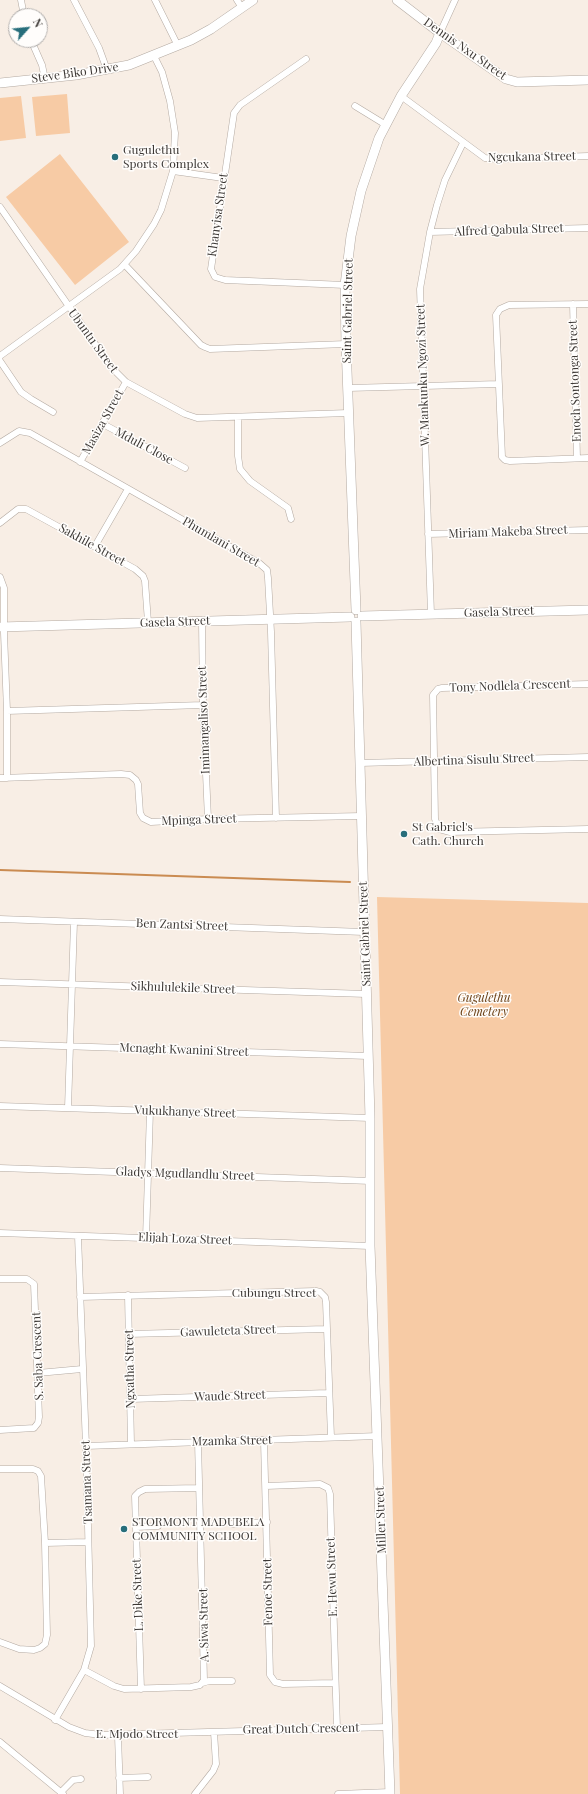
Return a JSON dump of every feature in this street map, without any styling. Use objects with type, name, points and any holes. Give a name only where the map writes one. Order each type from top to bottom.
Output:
[{"type":"street","points":[[74,0],[103,57],[107,70]]},
{"type":"street","points":[[155,0],[178,46]]},
{"type":"street","name":"Steve Biko Drive","points":[[0,83],[45,79],[107,70],[154,56],[178,46],[211,29],[240,4],[253,0]]},
{"type":"street","name":"Dennis Nxu Street","points":[[397,0],[440,33],[511,81],[588,80]]},
{"type":"street","points":[[440,33],[455,0]]},
{"type":"street","name":"Saint Gabriel Street","points":[[370,1246],[370,1118],[345,284],[351,236],[361,191],[374,152],[401,96],[436,43],[440,33]]},
{"type":"street","points":[[34,48],[42,66],[45,79]]},
{"type":"street","points":[[0,356],[107,280],[125,265],[146,238],[154,224],[161,210],[174,171],[176,133],[170,100],[162,72],[154,56]]},
{"type":"street","name":"Khanyisa Street","points":[[306,59],[236,108],[223,178],[210,269],[215,277],[225,280],[345,284]]},
{"type":"street","name":"Ngcukana Street","points":[[401,96],[480,156],[488,159],[588,156]]},
{"type":"street","points":[[355,106],[386,125]]},
{"type":"street","name":"W. Mankunku Ngozi Street","points":[[431,614],[420,288],[430,232],[445,180],[463,143]]},
{"type":"street","points":[[174,171],[223,178]]},
{"type":"street","name":"Ubuntu Street","points":[[0,207],[111,367],[126,382],[191,417],[348,413]]},
{"type":"street","name":"Alfred Qabula Street","points":[[430,232],[588,228]]},
{"type":"street","points":[[125,265],[201,345],[205,347],[346,344]]},
{"type":"street","name":"Enoch Sontonga Street","points":[[573,304],[577,458]]},
{"type":"street","points":[[588,304],[509,305],[498,310],[496,315],[501,454],[504,459],[510,461],[588,458]]},
{"type":"street","points":[[0,361],[21,392],[53,412]]},
{"type":"street","name":"Masiza Street","points":[[80,462],[126,382]]},
{"type":"street","points":[[348,388],[499,384]]},
{"type":"street","points":[[238,417],[238,456],[240,469],[250,481],[288,508],[291,519]]},
{"type":"street","name":"Mduli Close","points":[[103,424],[185,468]]},
{"type":"street","name":"Phumlani Street","points":[[0,443],[15,433],[24,431],[264,566],[268,573],[276,818]]},
{"type":"street","points":[[95,546],[128,489]]},
{"type":"street","name":"Sakhile Street","points":[[0,523],[14,511],[22,508],[26,509],[135,569],[143,576],[148,622]]},
{"type":"street","name":"Miriam Makeba Street","points":[[428,534],[588,530]]},
{"type":"street","points":[[0,577],[4,588],[2,627],[8,711],[3,778]]},
{"type":"street","name":"Gasela Street","points":[[2,627],[588,610]]},
{"type":"street","name":"Imimangaliso Street","points":[[202,621],[203,705],[208,819]]},
{"type":"street","name":"Tony Nodlela Crescent","points":[[588,684],[438,689],[433,695],[435,819],[438,829],[450,832],[588,829]]},
{"type":"street","points":[[8,711],[203,705]]},
{"type":"street","name":"Albertina Sisulu Street","points":[[360,763],[588,757]]},
{"type":"street","name":"Mpinga Street","points":[[3,778],[97,774],[130,775],[138,784],[139,809],[142,818],[160,822],[208,819],[362,816]]},
{"type":"street","name":"Ben Zantsi Street","points":[[0,919],[364,932]]},
{"type":"street","points":[[68,1108],[74,922]]},
{"type":"street","name":"Sikhululekile Street","points":[[0,982],[366,994]]},
{"type":"street","name":"Mcnaght Kwanini Street","points":[[0,1044],[368,1056]]},
{"type":"street","name":"Vukukhanye Street","points":[[0,1106],[370,1118]]},
{"type":"street","points":[[146,1238],[150,1111]]},
{"type":"street","name":"Gladys Mgudlandlu Street","points":[[0,1168],[371,1181]]},
{"type":"street","name":"Elijah Loza Street","points":[[0,1233],[370,1246]]},
{"type":"street","name":"Tsamana Street","points":[[55,1720],[84,1670],[90,1654],[91,1638],[86,1446],[78,1236]]},
{"type":"street","name":"Miller Street","points":[[370,1246],[390,1793]]},
{"type":"street","name":"S. Saba Crescent","points":[[0,1279],[26,1279],[34,1284],[38,1373],[38,1423],[34,1428],[29,1429],[0,1430]]},
{"type":"street","name":"Cubungu Street","points":[[80,1297],[318,1291],[322,1293],[326,1300],[328,1393],[331,1437]]},
{"type":"street","name":"Ngxatha Street","points":[[128,1295],[131,1444]]},
{"type":"street","name":"Gawuleteta Street","points":[[129,1334],[326,1329]]},
{"type":"street","points":[[38,1373],[82,1369]]},
{"type":"street","name":"Waude Street","points":[[131,1399],[328,1393]]},
{"type":"street","name":"Mzamka Street","points":[[86,1446],[378,1436]]},
{"type":"street","name":"Fenoe Street","points":[[264,1441],[271,1678],[277,1684],[334,1682]]},
{"type":"street","name":"A. Siwa Street","points":[[198,1442],[205,1673],[202,1684]]},
{"type":"street","points":[[0,1469],[33,1469],[40,1474],[44,1543],[46,1642],[40,1648],[30,1650],[9,1646],[0,1642]]},
{"type":"street","name":"E. Hewu Street","points":[[266,1486],[316,1484],[323,1485],[329,1491],[334,1682],[337,1729]]},
{"type":"street","name":"L. Dike Street","points":[[141,1689],[135,1500],[139,1492],[148,1489],[199,1488]]},
{"type":"street","points":[[232,1524],[266,1522]]},
{"type":"street","points":[[136,1527],[158,1526]]},
{"type":"street","points":[[44,1543],[88,1542]]},
{"type":"street","points":[[84,1670],[114,1686],[124,1689],[191,1687],[209,1681],[232,1681]]},
{"type":"street","name":"E. Mjodo Street","points":[[0,1686],[55,1720],[85,1733],[118,1736],[214,1732]]},
{"type":"street","name":"Great Dutch Crescent","points":[[214,1732],[387,1727]]},
{"type":"street","points":[[196,1794],[214,1771],[216,1764],[214,1732]]},
{"type":"street","points":[[118,1736],[120,1794]]},
{"type":"street","points":[[0,1742],[62,1793],[73,1780],[81,1779]]},
{"type":"street","points":[[119,1778],[148,1777]]},
{"type":"street","points":[[338,1794],[390,1793]]},
{"type":"green space","points":[[67,94],[70,133],[36,136],[32,97]]},
{"type":"green space","points":[[21,96],[26,138],[0,141],[0,98]]},
{"type":"green space","points":[[60,154],[129,242],[75,285],[6,197]]},
{"type":"green space","name":"Gugulethu Cemetery","points":[[377,897],[588,903],[588,1794],[400,1794]]},
{"type":"waterway","points":[[0,870],[350,882]]},
{"type":"place","name":"Gugulethu Sports Complex","points":[[115,157]]},
{"type":"place","name":"St Gabriel's Cath. Church","points":[[404,834]]},
{"type":"place","name":"STORMONT MADUBELA COMMUNITY SCHOOL","points":[[124,1529]]}]
